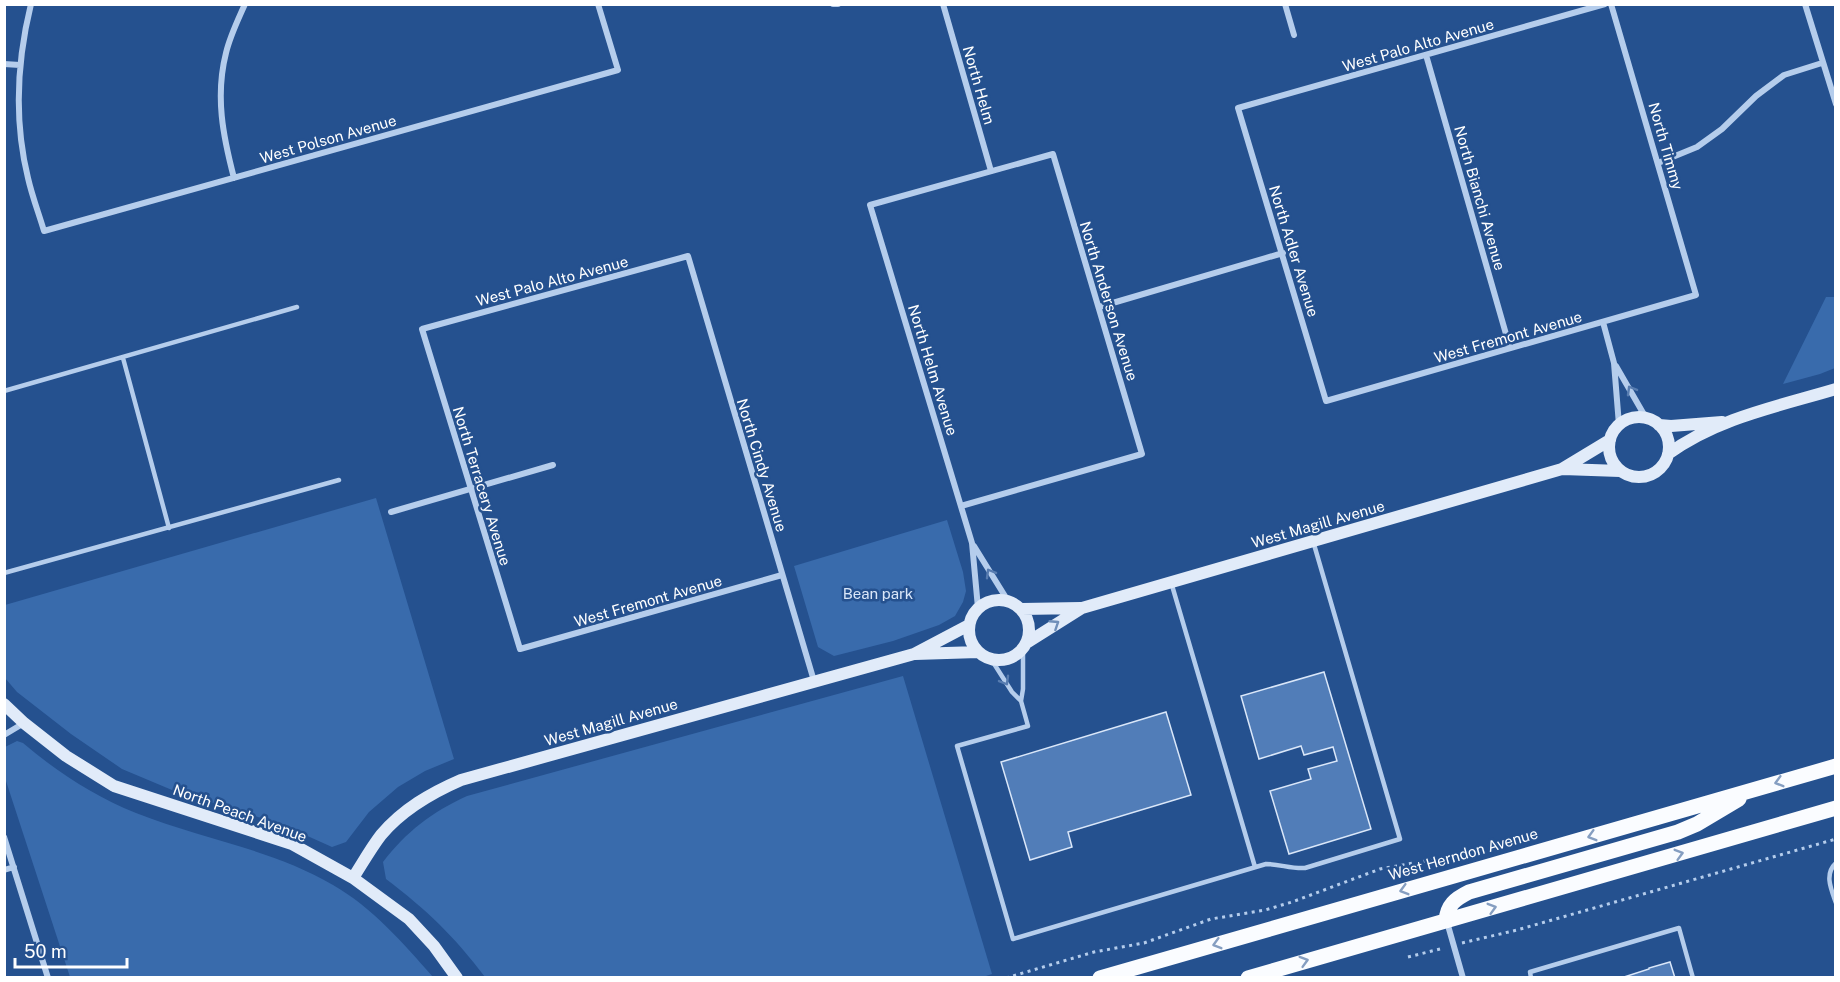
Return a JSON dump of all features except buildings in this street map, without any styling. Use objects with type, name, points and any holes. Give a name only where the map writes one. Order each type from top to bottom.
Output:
[{"type":"main road","name":"West Herndon Avenue","points":[[1100,978],[1836,766]]},
{"type":"main road","points":[[1446,921],[1447,910],[1451,904],[1469,892],[1678,832],[1697,824],[1757,788]]},
{"type":"main road","points":[[1248,978],[1836,808]]},
{"type":"street","points":[[4,64],[20,65],[31,4]]},
{"type":"street","points":[[234,178],[223,137],[220,106],[221,82],[226,52],[245,4]]},
{"type":"street","name":"West Polson Avenue","points":[[20,65],[20,140],[28,179],[44,231],[618,70],[598,4]]},
{"type":"street","name":"North Helm","points":[[943,4],[991,171]]},
{"type":"street","points":[[1285,4],[1294,35]]},
{"type":"street","name":"West Palo Alto Avenue","points":[[1238,108],[1605,4]]},
{"type":"street","name":"North Timmy","points":[[1611,4],[1696,295]]},
{"type":"street","points":[[1805,4],[1836,104]]},
{"type":"street","name":"North Bianchi Avenue","points":[[1426,55],[1510,348]]},
{"type":"street","points":[[1658,163],[1697,147],[1722,129],[1756,96],[1784,75],[1822,63]]},
{"type":"street","name":"North Adler Avenue","points":[[1238,108],[1326,401]]},
{"type":"street","name":"North Anderson Avenue","points":[[961,506],[1142,454],[1053,154],[991,171]]},
{"type":"street","name":"North Helm Avenue","points":[[978,608],[972,543],[870,205],[991,171]]},
{"type":"street","points":[[1099,307],[1282,253]]},
{"type":"street","name":"West Palo Alto Avenue","points":[[422,329],[688,256]]},
{"type":"street","name":"North Cindy Avenue","points":[[688,256],[814,681]]},
{"type":"street","name":"West Fremont Avenue","points":[[1326,401],[1696,295]]},
{"type":"street","points":[[1603,322],[1614,363],[1619,424]]},
{"type":"street","name":"North Terracery Avenue","points":[[422,329],[520,649]]},
{"type":"street","points":[[1614,363],[1646,418]]},
{"type":"street","points":[[1668,454],[1682,444],[1729,421],[1836,388]]},
{"type":"street","points":[[1636,417],[1646,418],[1659,425],[1666,433],[1669,444],[1668,454],[1663,465],[1648,475],[1631,476],[1620,471],[1614,462],[1610,441],[1619,424],[1636,417]]},
{"type":"street","points":[[1659,425],[1729,421]]},
{"type":"street","name":"West Magill Avenue","points":[[1022,609],[1082,608],[1562,469],[1610,441]]},
{"type":"street","points":[[391,512],[553,465]]},
{"type":"street","name":"West Magill Avenue","points":[[1562,469],[1620,471]]},
{"type":"street","name":"North Helm Avenue","points":[[972,543],[1008,601]]},
{"type":"street","name":"West Fremont Avenue","points":[[520,649],[782,575]]},
{"type":"street","points":[[1008,601],[1022,609],[1028,619],[1030,630],[1025,646],[1005,660],[991,659],[978,652],[970,639],[969,625],[978,608],[987,602],[1008,601]]},
{"type":"street","name":"West Magill Avenue","points":[[1025,646],[1082,608]]},
{"type":"street","name":"West Magill Avenue","points":[[353,878],[380,837],[397,818],[417,803],[450,784],[914,654],[969,625]]},
{"type":"street","name":"West Magill Avenue","points":[[914,654],[978,652]]},
{"type":"street","name":"North Peach Avenue","points":[[4,704],[66,756],[114,786],[292,844],[353,878],[409,919],[434,946],[457,978]]},
{"type":"street","points":[[4,735],[24,723]]},
{"type":"street","points":[[4,837],[48,978]]},
{"type":"street","points":[[4,870],[14,867]]},
{"type":"street","points":[[1446,921],[1463,978]]},
{"type":"lane","points":[[4,392],[297,307]]},
{"type":"lane","points":[[123,358],[169,528]]},
{"type":"lane","points":[[4,573],[339,480]]},
{"type":"lane","points":[[1025,646],[1021,701],[1028,726],[957,746],[1013,939],[1255,867],[1275,864],[1292,869],[1305,868],[1400,839],[1312,541]]},
{"type":"lane","points":[[1171,582],[1255,867]]},
{"type":"lane","points":[[991,659],[1012,692],[1021,701]]},
{"type":"lane","points":[[1836,863],[1828,875],[1836,903]]},
{"type":"lane","points":[[1531,978],[1530,972],[1679,928],[1693,978]]},
{"type":"path","points":[[1494,934],[1517,930],[1836,839]]},
{"type":"path","points":[[1006,978],[1094,952],[1144,943],[1211,919],[1266,910],[1380,869],[1436,859]]},
{"type":"path","points":[[1408,957],[1420,955]]},
{"type":"green space","points":[[1826,297],[1835,297],[1835,368],[1783,384]]},
{"type":"green space","points":[[376,498],[454,759],[425,771],[398,787],[369,812],[346,842],[332,847],[283,825],[172,790],[122,769],[71,734],[17,692],[5,678],[5,605]]},
{"type":"green space","name":"Bean park","points":[[947,520],[963,572],[966,591],[955,616],[939,625],[893,641],[834,656],[818,647],[794,566]]},
{"type":"green space","points":[[903,676],[992,974],[980,978],[485,977],[439,924],[386,879],[383,862],[401,841],[431,816],[467,796]]},
{"type":"green space","points":[[17,741],[77,782],[120,806],[161,822],[286,862],[333,885],[374,915],[433,977],[70,977],[5,778],[5,747]]}]
